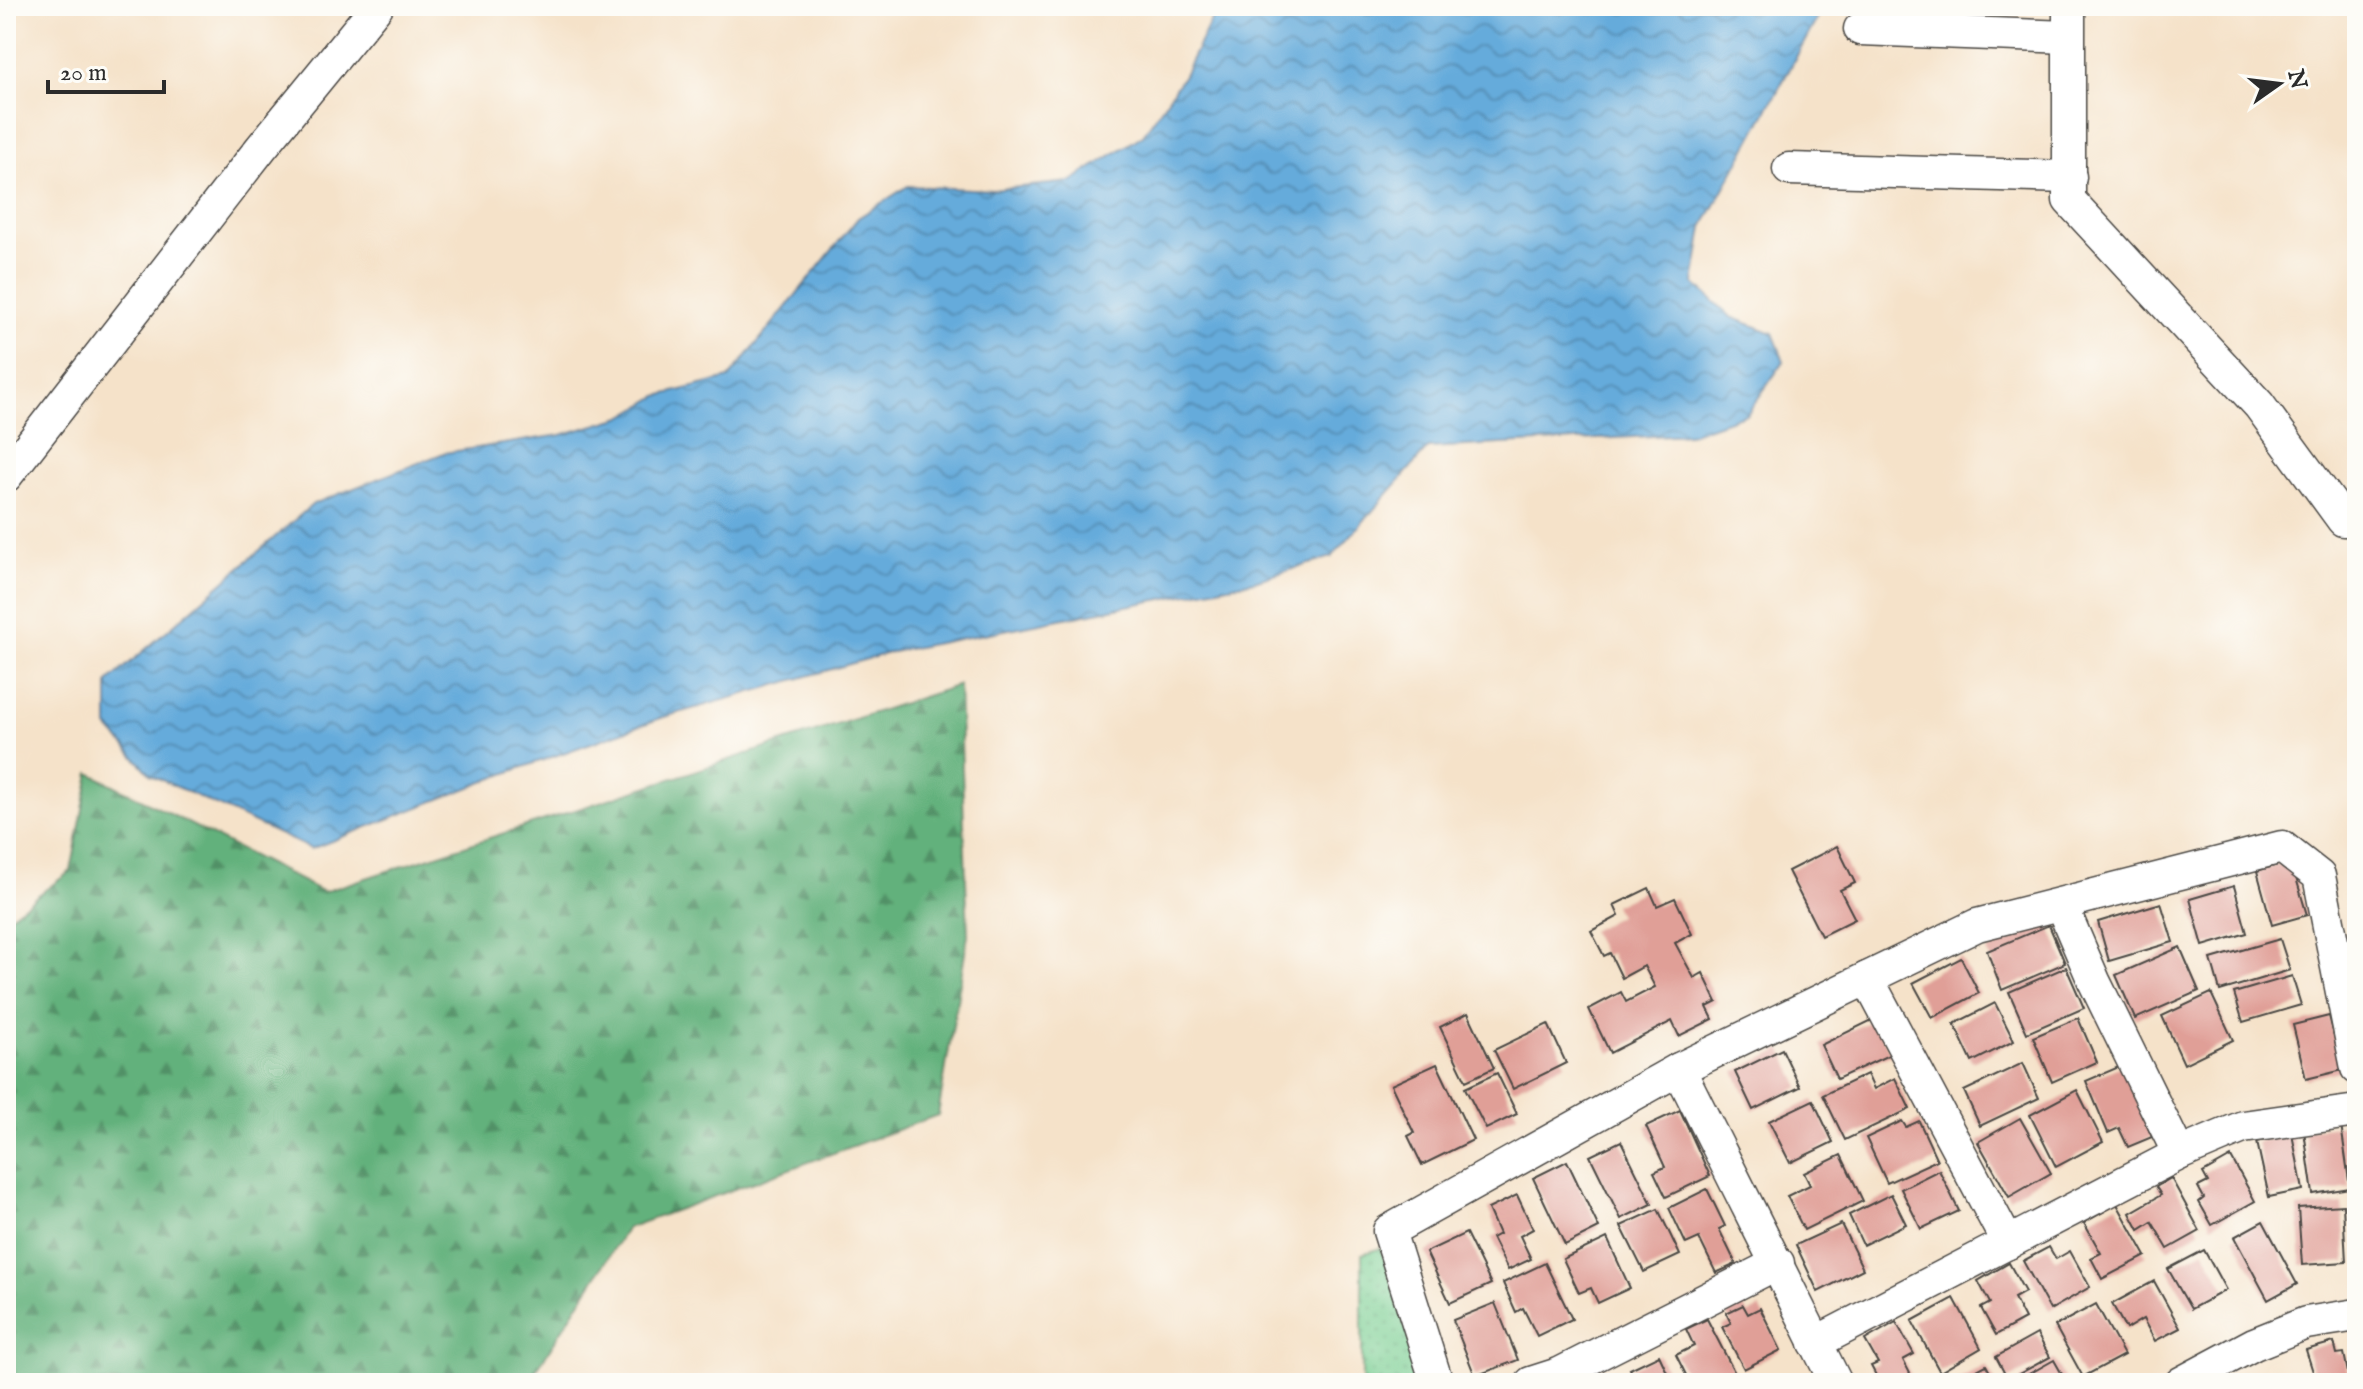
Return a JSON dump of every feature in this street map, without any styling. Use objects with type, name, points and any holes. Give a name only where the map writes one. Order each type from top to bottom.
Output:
[{"type":"street","points":[[6,476],[261,148],[377,6]]},
{"type":"street","points":[[1860,29],[2068,22],[2069,200],[2259,405],[2343,520],[2357,520]]},
{"type":"street","points":[[1789,169],[2070,177]]},
{"type":"street","points":[[1437,1383],[1389,1231],[1679,1069],[1977,925],[2282,847],[2319,876],[2357,1068]]},
{"type":"street","points":[[2061,904],[2094,981],[2179,1154]]},
{"type":"street","points":[[1867,978],[2008,1243]]},
{"type":"street","points":[[1679,1069],[1836,1383]]},
{"type":"street","points":[[1815,1343],[2179,1154],[2243,1127],[2357,1111]]},
{"type":"street","points":[[1531,1383],[1559,1374],[1778,1263]]},
{"type":"street","points":[[2181,1383],[2254,1344],[2293,1328],[2357,1315]]},
{"type":"green space","points":[[959,685],[968,935],[938,1115],[627,1228],[528,1383],[6,1383],[6,919],[71,871],[90,773],[323,892]]},
{"type":"green space","points":[[1381,1248],[1425,1383],[1362,1383],[1362,1254]]},
{"type":"water","points":[[1218,6],[1824,6],[1703,227],[1694,283],[1731,317],[1773,333],[1784,361],[1747,414],[1689,434],[1428,448],[1332,557],[1254,581],[892,652],[664,717],[504,774],[311,849],[151,775],[108,727],[108,682],[313,504],[444,453],[561,435],[622,417],[658,396],[729,378],[858,218],[908,186],[992,190],[1070,182],[1143,135],[1184,75]]},
{"type":"building","points":[[1837,846],[1855,883],[1840,890],[1855,919],[1821,936],[1788,871]]},
{"type":"building","points":[[2291,861],[2307,915],[2272,925],[2257,871]]},
{"type":"building","points":[[2234,886],[2247,933],[2203,946],[2190,899]]},
{"type":"building","points":[[1649,888],[1657,906],[1675,898],[1692,934],[1675,943],[1694,978],[1703,973],[1717,1002],[1707,1007],[1713,1019],[1679,1036],[1672,1021],[1610,1053],[1589,1009],[1621,992],[1626,1002],[1655,987],[1644,966],[1622,978],[1610,953],[1604,956],[1591,931],[1619,916],[1614,905]]},
{"type":"building","points":[[2161,903],[2173,942],[2109,961],[2098,922]]},
{"type":"building","points":[[2049,925],[2065,963],[2002,990],[1987,951]]},
{"type":"building","points":[[2280,939],[2290,970],[2220,991],[2211,959]]},
{"type":"building","points":[[2180,947],[2199,991],[2135,1019],[2116,975]]},
{"type":"building","points":[[1961,958],[1979,993],[1932,1018],[1913,983]]},
{"type":"building","points":[[2066,967],[2084,1008],[2027,1033],[2009,992]]},
{"type":"building","points":[[2292,976],[2301,1005],[2243,1022],[2234,993]]},
{"type":"building","points":[[2211,993],[2233,1040],[2184,1064],[2162,1016]]},
{"type":"building","points":[[1995,1003],[2014,1041],[1972,1062],[1954,1024]]},
{"type":"building","points":[[1468,1013],[1494,1068],[1466,1081],[1440,1027]]},
{"type":"building","points":[[2329,1016],[2343,1070],[2306,1079],[2293,1025]]},
{"type":"building","points":[[2078,1018],[2097,1062],[2052,1082],[2033,1037]]},
{"type":"building","points":[[1874,1019],[1891,1054],[1837,1079],[1821,1045]]},
{"type":"building","points":[[1548,1024],[1566,1063],[1513,1089],[1494,1050]]},
{"type":"building","points":[[1782,1049],[1800,1087],[1753,1110],[1735,1072]]},
{"type":"building","points":[[2023,1063],[2039,1098],[1980,1126],[1964,1091]]},
{"type":"building","points":[[1437,1064],[1473,1140],[1422,1165],[1408,1136],[1414,1133],[1391,1085]]},
{"type":"building","points":[[2121,1066],[2152,1137],[2128,1147],[2119,1128],[2108,1133],[2086,1081]]},
{"type":"building","points":[[1497,1073],[1517,1114],[1486,1129],[1465,1088]]},
{"type":"building","points":[[1867,1074],[1874,1089],[1895,1078],[1910,1109],[1845,1140],[1823,1095]]},
{"type":"building","points":[[2077,1090],[2103,1142],[2056,1167],[2030,1115]]},
{"type":"building","points":[[1813,1100],[1833,1142],[1790,1163],[1769,1121]]},
{"type":"building","points":[[1680,1110],[1710,1176],[1666,1197],[1654,1172],[1665,1167],[1646,1126]]},
{"type":"building","points":[[2020,1118],[2051,1173],[2009,1197],[1978,1142]]},
{"type":"building","points":[[1902,1121],[1906,1127],[1919,1121],[1937,1160],[1887,1183],[1866,1138]]},
{"type":"building","points":[[2341,1125],[2350,1188],[2313,1194],[2304,1131]]},
{"type":"building","points":[[2292,1134],[2303,1190],[2269,1197],[2257,1142]]},
{"type":"building","points":[[1621,1141],[1652,1204],[1621,1219],[1590,1156]]},
{"type":"building","points":[[1841,1155],[1863,1201],[1804,1230],[1787,1196],[1810,1185],[1804,1173]]},
{"type":"building","points":[[2231,1157],[2255,1201],[2212,1225],[2199,1202],[2204,1198],[2198,1187],[2208,1182],[2203,1173]]},
{"type":"building","points":[[1567,1161],[1599,1228],[1565,1245],[1533,1178]]},
{"type":"building","points":[[1939,1170],[1959,1211],[1921,1229],[1901,1189]]},
{"type":"building","points":[[2171,1178],[2200,1231],[2168,1249],[2152,1222],[2139,1230],[2130,1213],[2161,1195],[2156,1187]]},
{"type":"building","points":[[1707,1189],[1725,1226],[1719,1229],[1736,1264],[1716,1273],[1699,1238],[1686,1244],[1669,1208]]},
{"type":"building","points":[[1891,1194],[1906,1224],[1863,1245],[1849,1215]]},
{"type":"building","points":[[1517,1195],[1533,1229],[1520,1236],[1531,1259],[1508,1270],[1492,1238],[1499,1234],[1488,1209]]},
{"type":"building","points":[[2117,1204],[2146,1256],[2102,1279],[2091,1258],[2101,1253],[2084,1223]]},
{"type":"building","points":[[2343,1205],[2346,1262],[2302,1265],[2298,1208]]},
{"type":"building","points":[[1658,1209],[1680,1255],[1644,1272],[1621,1226]]},
{"type":"building","points":[[2263,1221],[2297,1284],[2268,1300],[2234,1237]]},
{"type":"building","points":[[1841,1224],[1863,1269],[1818,1292],[1796,1245]]},
{"type":"building","points":[[1466,1233],[1491,1284],[1450,1303],[1426,1252]]},
{"type":"building","points":[[1607,1238],[1630,1288],[1598,1303],[1591,1288],[1579,1293],[1563,1259]]},
{"type":"building","points":[[2049,1247],[2056,1259],[2070,1251],[2090,1287],[2050,1310],[2023,1261]]},
{"type":"building","points":[[2204,1250],[2226,1290],[2191,1309],[2168,1269]]},
{"type":"building","points":[[1545,1263],[1572,1319],[1537,1336],[1523,1308],[1516,1312],[1503,1283]]},
{"type":"building","points":[[2009,1263],[2025,1292],[2014,1298],[2025,1319],[1996,1335],[1981,1308],[1990,1303],[1978,1281]]},
{"type":"building","points":[[2154,1281],[2180,1328],[2155,1341],[2143,1319],[2126,1329],[2112,1304]]},
{"type":"building","points":[[1954,1298],[1981,1348],[1940,1372],[1912,1321]]},
{"type":"building","points":[[1495,1303],[1518,1360],[1475,1376],[1453,1320]]},
{"type":"building","points":[[2096,1304],[2124,1355],[2083,1377],[2055,1326]]},
{"type":"building","points":[[1743,1305],[1748,1314],[1760,1308],[1781,1350],[1744,1369],[1722,1327],[1731,1323],[1726,1313]]},
{"type":"building","points":[[1707,1319],[1738,1379],[1732,1383],[1690,1383],[1676,1355],[1694,1346],[1686,1329]]},
{"type":"building","points":[[1896,1322],[1914,1354],[1903,1360],[1915,1383],[1880,1383],[1871,1366],[1878,1363],[1865,1340]]},
{"type":"building","points":[[2037,1334],[2050,1357],[2008,1380],[1996,1357]]},
{"type":"building","points":[[2334,1342],[2337,1354],[2344,1353],[2350,1383],[2321,1383],[2319,1373],[2314,1375],[2306,1350]]},
{"type":"building","points":[[1659,1355],[1672,1383],[1638,1383],[1630,1369]]},
{"type":"building","points":[[2054,1360],[2067,1383],[2022,1383],[2020,1379]]},
{"type":"building","points":[[1986,1365],[1996,1383],[1953,1383]]}]
